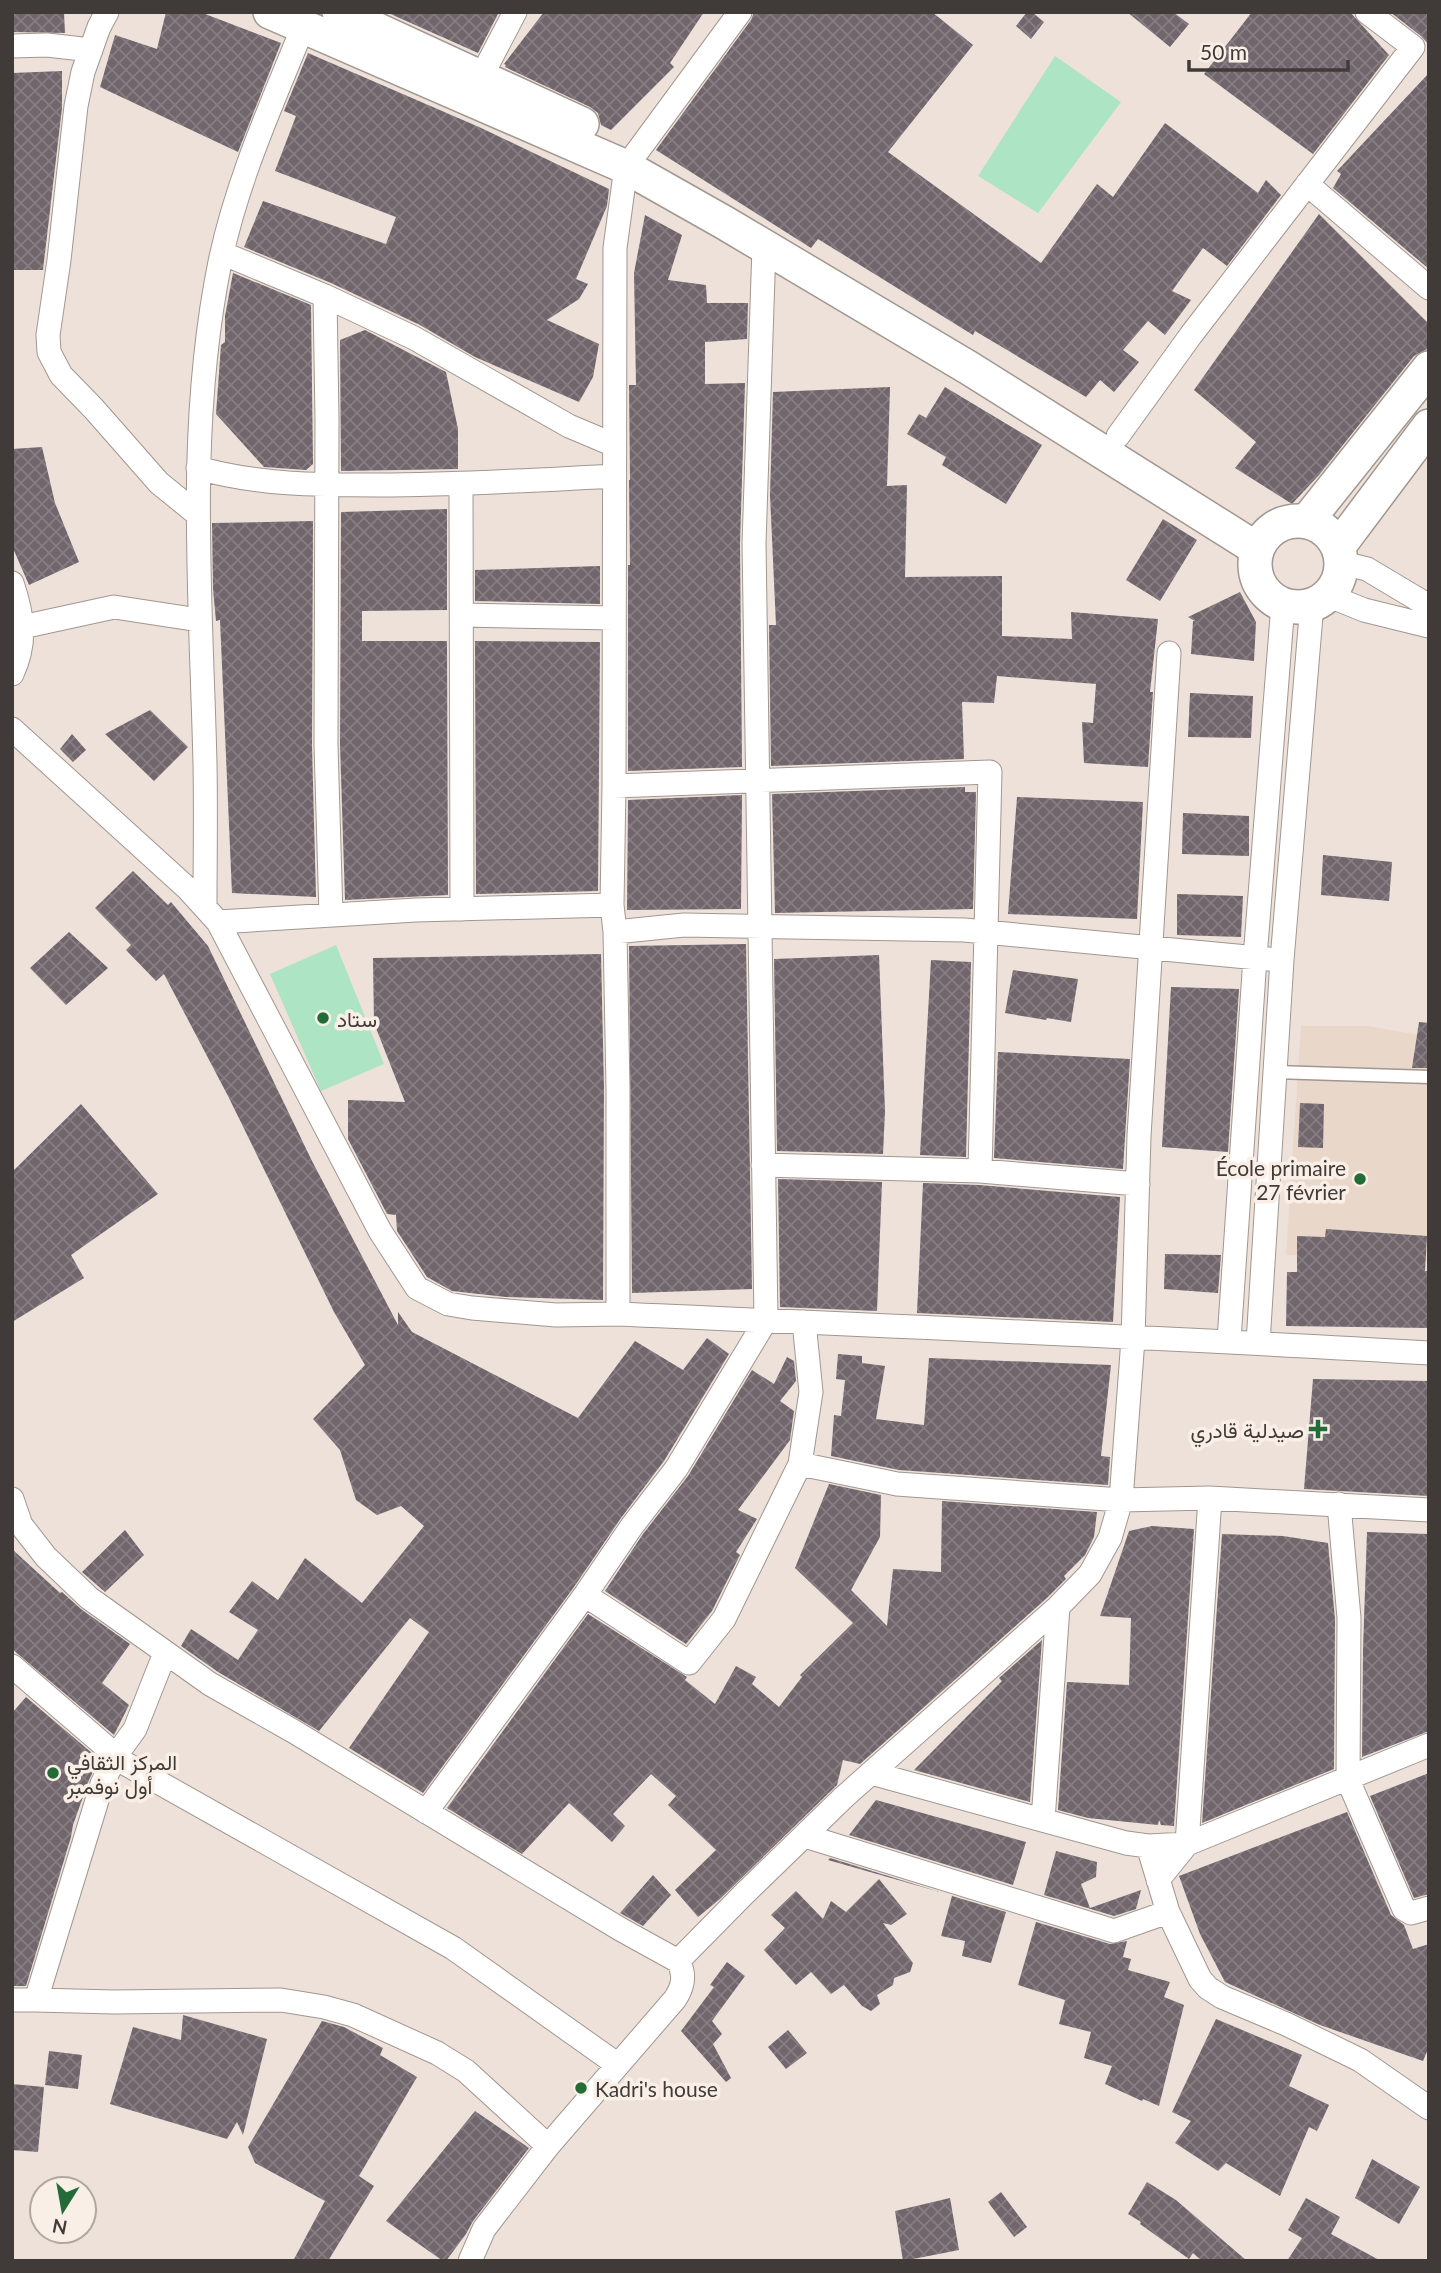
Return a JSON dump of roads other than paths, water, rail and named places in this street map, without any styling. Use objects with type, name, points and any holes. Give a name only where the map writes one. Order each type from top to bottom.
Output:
[{"type":"street","points":[[107,12],[83,72],[76,106],[60,260],[48,335],[49,352],[61,376],[159,483],[196,513]]},
{"type":"street","points":[[270,12],[632,158],[764,247],[1264,540]]},
{"type":"street","points":[[339,12],[481,77],[822,259],[1118,436],[1264,540]]},
{"type":"street","points":[[481,77],[515,12]]},
{"type":"street","points":[[1118,436],[1191,335],[1307,184],[1421,53],[1367,12]]},
{"type":"street","points":[[618,1314],[618,1088],[615,932],[611,905],[614,786],[615,247],[632,158],[732,15]]},
{"type":"street","points":[[211,914],[196,513],[206,337],[237,192],[303,27]]},
{"type":"street","points":[[12,46],[47,45],[91,50]]},
{"type":"street","points":[[1307,184],[1429,288]]},
{"type":"street","points":[[426,1812],[676,1469],[766,1320],[754,543],[764,247]]},
{"type":"street","points":[[222,253],[325,296],[414,338],[569,426],[614,445]]},
{"type":"street","points":[[325,296],[326,745],[331,915]]},
{"type":"street","points":[[1306,522],[1429,368]]},
{"type":"street","points":[[1340,555],[1429,426]]},
{"type":"street","points":[[198,468],[275,483],[327,485],[461,484],[614,476]]},
{"type":"street","points":[[461,484],[462,909]]},
{"type":"street","points":[[1307,601],[1334,589],[1340,577],[1340,555],[1325,529],[1306,522],[1283,523],[1264,540],[1255,568],[1259,583],[1270,596],[1364,611],[1429,626]]},
{"type":"street","points":[[1340,555],[1429,606]]},
{"type":"street","points":[[12,583],[22,616],[22,641],[12,674]]},
{"type":"street","points":[[1229,1340],[1255,958],[1307,601]]},
{"type":"street","points":[[1258,1343],[1307,601]]},
{"type":"street","points":[[22,627],[114,607],[199,620]]},
{"type":"street","points":[[462,615],[613,618]]},
{"type":"street","points":[[678,1961],[871,1773],[1058,1607],[1090,1574],[1111,1538],[1121,1500],[1133,1339],[1138,1184],[1168,653]]},
{"type":"street","points":[[12,729],[188,889],[211,914],[380,1231],[416,1288],[448,1304],[555,1315],[618,1314],[1133,1339],[1229,1340],[1429,1353]]},
{"type":"street","points":[[614,786],[990,772],[980,1171]]},
{"type":"street","points":[[211,914],[331,915],[611,905]]},
{"type":"street","points":[[615,932],[684,925],[759,925],[987,933],[1282,960]]},
{"type":"street","points":[[763,1166],[980,1171],[1138,1184]]},
{"type":"street","points":[[585,1595],[689,1663],[724,1619],[800,1464],[811,1392],[804,1322]]},
{"type":"street","points":[[800,1464],[897,1484],[1121,1500],[1210,1498],[1429,1510]]},
{"type":"street","points":[[1158,1880],[1187,1844],[1210,1498]]},
{"type":"street","points":[[12,1499],[21,1525],[46,1558],[89,1598],[209,1684],[293,1731],[678,1961],[682,1968],[681,1989],[548,2146],[484,2229],[470,2261]]},
{"type":"street","points":[[1339,1504],[1349,1618],[1348,1780],[1404,1909],[1411,1913],[1429,1908]]},
{"type":"street","points":[[1043,1821],[1058,1607]]},
{"type":"street","points":[[37,2000],[102,1784],[117,1754],[135,1729],[165,1653]]},
{"type":"street","points":[[12,1666],[126,1763],[453,1948],[618,2065]]},
{"type":"street","points":[[871,1773],[1126,1843],[1148,1846],[1187,1844],[1429,1745]]},
{"type":"street","points":[[805,1836],[1114,1931],[1168,1912]]},
{"type":"street","points":[[1148,1846],[1168,1912],[1200,1979],[1208,1989],[1360,2060],[1429,2108]]},
{"type":"street","points":[[12,2000],[281,2000],[324,2007],[353,2015],[427,2048],[467,2071],[548,2146]]},
{"type":"lane","points":[[1275,1072],[1429,1077]]},
{"type":"place","name":"ستاد","points":[[323,1018]]},
{"type":"place","name":"École primaire 27 février","points":[[1360,1179]]},
{"type":"place","name":"صيدلية قادري","points":[[1318,1429]]},
{"type":"place","name":"المركز الثقافي أول نوفمبر","points":[[53,1773]]},
{"type":"place","name":"Kadri's house","points":[[581,2088]]}]
